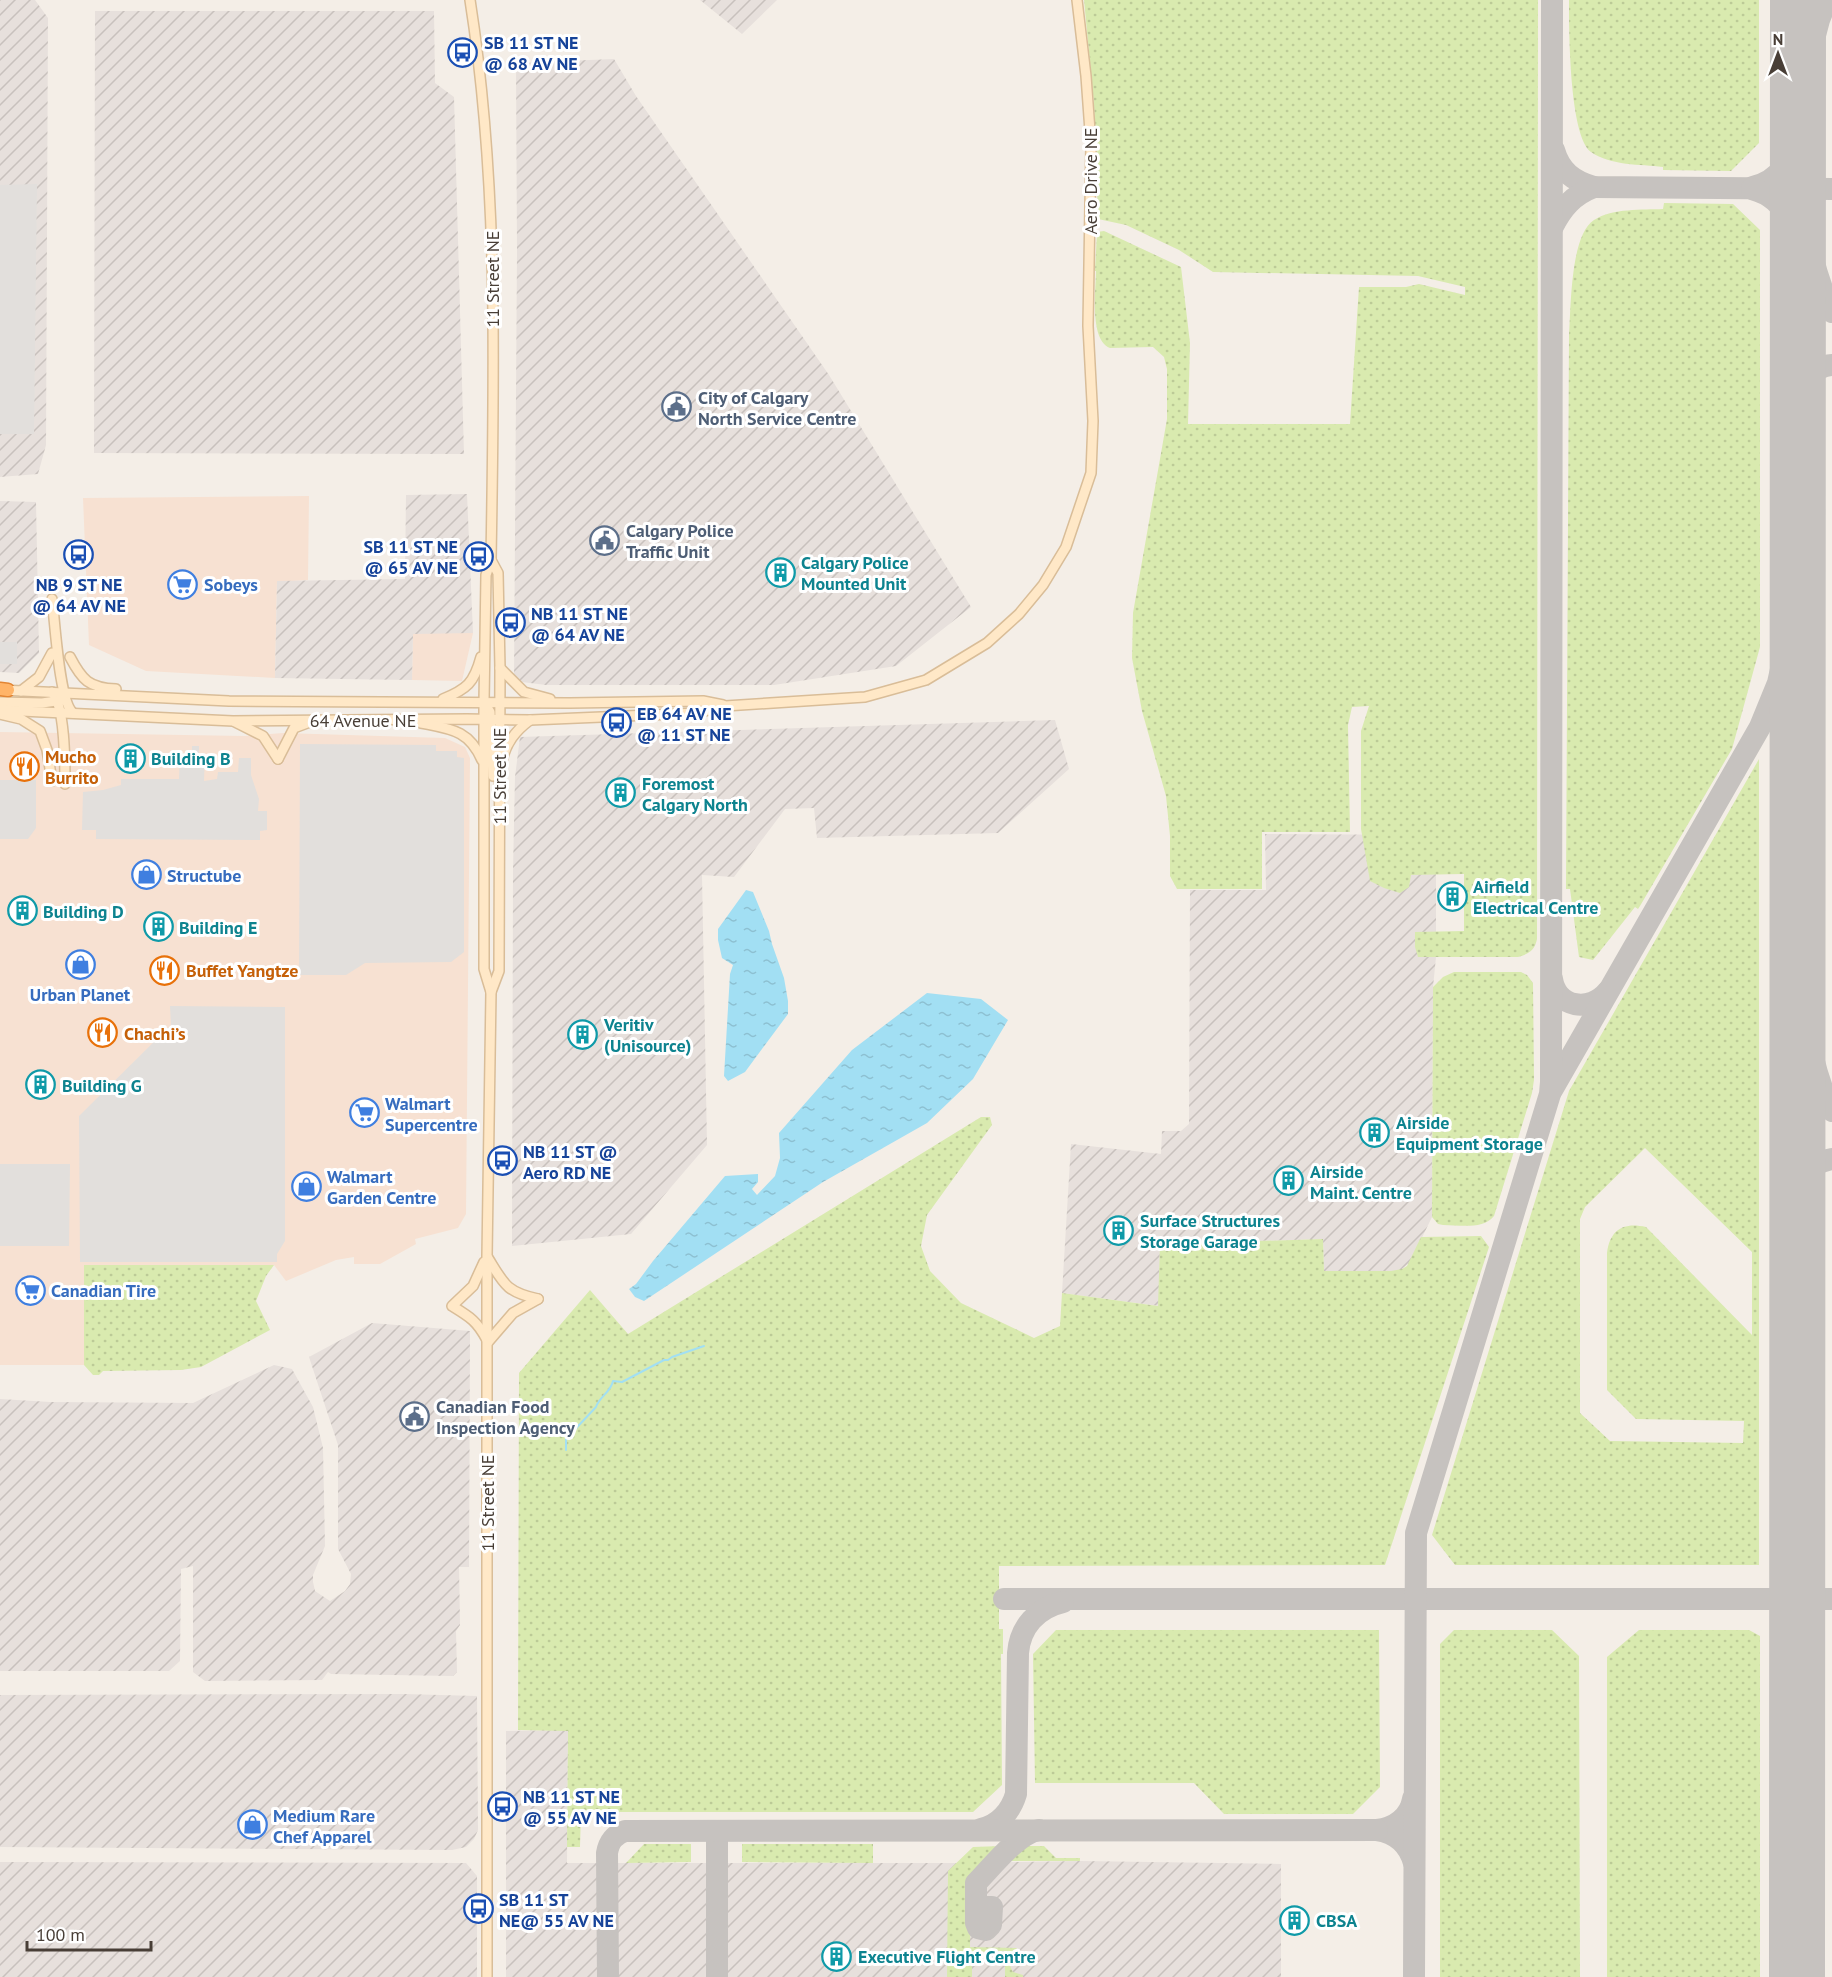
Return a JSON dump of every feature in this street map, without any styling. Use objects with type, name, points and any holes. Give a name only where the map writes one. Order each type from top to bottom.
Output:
[{"type":"street","name":"11 Street NE","points":[[470,0],[480,76],[492,210],[491,560],[486,575],[484,702]]},
{"type":"street","name":"Aero Drive NE","points":[[1077,0],[1091,145],[1088,326],[1090,363]]},
{"type":"street","name":"64 Avenue NE","points":[[0,712],[73,713],[233,721],[530,720],[698,713],[724,706],[865,697],[926,680],[987,643],[1019,614],[1043,585],[1066,547],[1091,473],[1093,421],[1090,363]]},
{"type":"street","name":"11 Street NE","points":[[487,1977],[485,1844],[487,1256],[491,992],[484,969],[484,763],[491,720],[499,702],[500,668],[498,573],[491,560]]},
{"type":"street","points":[[52,599],[64,697],[67,707],[73,713]]},
{"type":"street","points":[[439,700],[459,693],[470,684],[478,670],[485,640]]},
{"type":"street","points":[[21,691],[39,677],[52,653]]},
{"type":"street","points":[[70,657],[82,678],[98,687],[181,692],[199,699]]},
{"type":"street","points":[[500,668],[524,692],[570,703]]},
{"type":"street","name":"64 Avenue NE","points":[[3,690],[52,692],[64,697],[229,701],[439,700],[570,703],[703,701],[724,706]]},
{"type":"street","points":[[0,702],[64,697]]},
{"type":"street","points":[[64,697],[59,713],[64,744],[65,784]]},
{"type":"street","points":[[484,702],[490,712],[491,720],[499,861]]},
{"type":"street","points":[[0,712],[21,719],[40,730],[47,750],[52,781]]},
{"type":"street","points":[[233,721],[263,736],[278,759],[294,728],[313,720]]},
{"type":"street","points":[[401,720],[446,728],[464,735],[476,746],[484,763]]},
{"type":"street","name":"11 Street NE","points":[[491,720],[499,776],[499,971],[491,992]]},
{"type":"street","points":[[499,776],[509,740],[530,720]]},
{"type":"street","points":[[487,1256],[504,1284],[519,1295],[538,1299],[513,1313],[488,1342],[480,1326],[474,1320],[452,1306],[472,1286],[487,1256]]},
{"type":"shaded area","points":[[0,0],[35,0],[48,18],[46,445],[38,474],[0,477]]},
{"type":"shaded area","points":[[700,0],[777,0],[742,34]]},
{"type":"shaded area","points":[[95,11],[434,11],[435,83],[454,97],[464,454],[94,453]]},
{"type":"shaded area","points":[[614,59],[636,96],[829,375],[971,607],[896,666],[774,685],[546,685],[514,681],[516,63]]},
{"type":"shaded area","points":[[37,184],[34,434],[0,434],[0,185]]},
{"type":"shaded area","points":[[467,494],[473,633],[413,634],[412,680],[275,678],[277,581],[405,579],[406,495]]},
{"type":"shaded area","points":[[309,496],[308,580],[277,582],[275,678],[146,671],[89,645],[83,498]]},
{"type":"shaded area","points":[[0,501],[36,502],[39,653],[19,673],[0,672]]},
{"type":"shaded area","points":[[413,633],[473,633],[462,681],[412,680]]},
{"type":"shaded area","points":[[0,642],[17,642],[17,664],[0,664]]},
{"type":"shaded area","points":[[1055,720],[1069,769],[998,833],[817,838],[814,808],[785,809],[734,877],[702,875],[707,1145],[631,1234],[512,1246],[513,871],[515,777],[520,737]]},
{"type":"shaded area","points":[[0,732],[245,736],[283,733],[445,738],[465,747],[470,758],[466,1214],[458,1228],[415,1239],[416,1244],[380,1264],[354,1264],[354,1257],[336,1260],[286,1281],[274,1265],[84,1265],[84,1365],[0,1365]]},
{"type":"shaded area","points":[[300,744],[436,745],[436,751],[457,751],[457,757],[464,758],[464,952],[451,962],[365,963],[346,975],[299,975]]},
{"type":"shaded area","points":[[192,746],[199,746],[199,753],[205,753],[204,781],[217,779],[218,772],[238,772],[239,758],[251,758],[251,775],[259,799],[258,811],[267,811],[267,830],[260,831],[260,840],[96,839],[96,830],[82,830],[83,792],[121,785],[121,779],[179,779],[180,753],[192,753]]},
{"type":"shaded area","points":[[0,780],[36,780],[36,828],[28,839],[0,839]]},
{"type":"shaded area","points":[[1265,834],[1436,835],[1432,1217],[1410,1262],[1397,1271],[1324,1271],[1323,1239],[1160,1244],[1159,1306],[1062,1293],[1071,1144],[1161,1154],[1162,1131],[1181,1131],[1189,1124],[1190,890],[1266,890]]},
{"type":"shaded area","points":[[170,1006],[285,1007],[285,1241],[277,1254],[277,1262],[80,1262],[79,1116],[171,1025]]},
{"type":"shaded area","points":[[0,1164],[70,1164],[69,1246],[0,1246]]},
{"type":"shaded area","points":[[372,1323],[470,1331],[469,1567],[459,1567],[460,1625],[456,1631],[457,1672],[453,1676],[331,1674],[328,1672],[322,1680],[205,1681],[193,1672],[193,1566],[181,1569],[180,1661],[169,1671],[0,1671],[0,1399],[50,1402],[193,1403],[274,1365],[292,1369],[313,1407],[323,1448],[325,1546],[313,1575],[313,1582],[315,1591],[330,1601],[345,1591],[350,1584],[351,1574],[338,1549],[338,1445],[309,1357]]},
{"type":"shaded area","points":[[404,1694],[477,1696],[478,1830],[474,1839],[466,1847],[452,1850],[0,1847],[0,1695]]},
{"type":"shaded area","points":[[568,1730],[567,1863],[1080,1861],[1281,1864],[1281,1977],[506,1977],[506,1731]]},
{"type":"shaded area","points":[[0,1862],[466,1863],[477,1876],[477,1977],[0,1977]]},
{"type":"green space","points":[[1084,0],[1538,0],[1537,939],[1533,949],[1525,954],[1518,957],[1418,957],[1415,932],[1464,931],[1464,874],[1411,875],[1409,887],[1400,893],[1370,881],[1361,829],[1361,731],[1369,706],[1352,707],[1348,725],[1350,832],[1262,832],[1262,889],[1177,889],[1170,876],[1170,836],[1166,796],[1142,711],[1132,658],[1133,613],[1167,419],[1167,369],[1164,357],[1153,347],[1110,348],[1103,343],[1096,325],[1095,314],[1097,232],[1104,231],[1181,267],[1190,343],[1188,424],[1350,424],[1359,287],[1406,287],[1419,284],[1465,295],[1465,287],[1418,276],[1213,272],[1179,250],[1126,225],[1098,219],[1094,104]]},
{"type":"green space","points":[[1569,0],[1759,0],[1759,143],[1731,171],[1663,170],[1663,167],[1607,160],[1591,152],[1584,142],[1574,104]]},
{"type":"green space","points":[[1664,203],[1733,204],[1760,230],[1760,647],[1732,749],[1640,906],[1638,909],[1635,907],[1593,960],[1579,957],[1570,889],[1566,889],[1571,291],[1580,241],[1586,228],[1594,220],[1610,213],[1663,209]]},
{"type":"green space","points":[[1759,759],[1759,1565],[1455,1565],[1432,1535],[1569,1091]],"holes":[[[1645,1148],[1752,1252],[1752,1335],[1646,1227],[1625,1227],[1619,1229],[1611,1238],[1607,1253],[1607,1390],[1636,1419],[1744,1421],[1743,1443],[1610,1441],[1580,1413],[1580,1219],[1585,1207]]]},
{"type":"green space","points":[[1454,972],[1521,972],[1527,975],[1533,983],[1534,1080],[1532,1093],[1494,1216],[1484,1223],[1470,1226],[1438,1224],[1432,1217],[1433,987],[1443,977]]},
{"type":"green space","points":[[981,1117],[990,1117],[992,1125],[927,1215],[921,1246],[930,1271],[961,1303],[1034,1338],[1060,1326],[1062,1293],[1158,1306],[1160,1244],[1323,1239],[1324,1271],[1391,1271],[1407,1266],[1421,1237],[1481,1236],[1489,1247],[1385,1565],[999,1566],[999,1629],[1003,1629],[1003,1654],[1001,1654],[1002,1785],[973,1812],[581,1812],[580,1847],[567,1847],[568,1731],[518,1730],[519,1373],[590,1290],[628,1334]]},
{"type":"green space","points":[[84,1265],[274,1265],[266,1276],[256,1301],[270,1330],[201,1367],[181,1370],[103,1371],[99,1375],[93,1375],[84,1365]]},
{"type":"green space","points":[[1056,1630],[1379,1630],[1380,1787],[1353,1814],[1224,1814],[1194,1783],[1035,1783],[1033,1654]]},
{"type":"green space","points":[[1454,1630],[1552,1630],[1579,1656],[1580,1977],[1440,1977],[1440,1644]]},
{"type":"green space","points":[[1639,1630],[1749,1630],[1760,1636],[1760,1977],[1607,1977],[1607,1657]]},
{"type":"green space","points":[[644,1844],[691,1844],[691,1862],[626,1863]]},
{"type":"green space","points":[[742,1844],[873,1844],[873,1863],[742,1862]]},
{"type":"green space","points":[[1001,1846],[1001,1850],[971,1880],[970,1947],[1017,1948],[1010,1959],[1010,1964],[1013,1972],[1023,1977],[1005,1977],[1005,1951],[979,1952],[979,1962],[972,1963],[972,1977],[947,1977],[948,1871],[973,1847]]},
{"type":"green space","points":[[1020,1846],[1044,1846],[1056,1858],[1080,1858],[1080,1861],[1006,1861]]},
{"type":"water","points":[[746,890],[753,892],[769,931],[784,978],[788,1014],[745,1072],[728,1081],[724,1076],[730,974],[733,965],[722,958],[718,929]]},
{"type":"water","points":[[927,993],[981,999],[1008,1020],[973,1079],[927,1123],[823,1182],[644,1301],[635,1297],[629,1289],[636,1284],[725,1176],[758,1174],[758,1182],[752,1189],[757,1195],[775,1176],[780,1158],[779,1133],[852,1050]]},
{"type":"waterway","points":[[566,1450],[566,1439],[596,1407],[613,1381],[622,1382],[664,1360],[704,1346]]},
{"type":"taxiway","points":[[1414,1977],[1416,1533],[1550,1094],[1551,1082],[1552,0]]},
{"type":"taxiway","points":[[1798,100],[1819,20],[1827,0]]},
{"type":"taxiway","points":[[1753,187],[1763,184],[1778,174],[1788,160],[1798,134]]},
{"type":"taxiway","points":[[1554,150],[1560,164],[1568,174],[1594,187],[1832,189]]},
{"type":"taxiway","points":[[1798,170],[1813,260],[1832,312]]},
{"type":"taxiway","points":[[1552,228],[1569,203],[1594,187]]},
{"type":"taxiway","points":[[1752,189],[1770,197],[1783,209],[1796,243]]},
{"type":"taxiway","points":[[1798,402],[1809,378],[1819,369],[1832,365]]},
{"type":"taxiway","points":[[1552,1090],[1760,727],[1778,683],[1798,593]]},
{"type":"taxiway","points":[[1797,972],[1814,1061],[1832,1111]]},
{"type":"taxiway","points":[[1552,979],[1560,996],[1575,1004],[1584,1005],[1592,1002],[1601,998],[1608,991]]},
{"type":"taxiway","points":[[1797,1213],[1801,1185],[1808,1171],[1821,1162],[1832,1159]]},
{"type":"taxiway","points":[[1004,1599],[1832,1599]]},
{"type":"taxiway","points":[[981,1829],[999,1821],[1011,1806],[1016,1794],[1018,1653],[1022,1635],[1038,1614],[1063,1602]]},
{"type":"taxiway","points":[[1413,1799],[1409,1811],[1401,1820],[1390,1827],[1377,1830],[1401,1840],[1409,1850],[1414,1863]]},
{"type":"taxiway","points":[[976,1902],[980,1907],[992,1907],[991,1925],[986,1930],[978,1928],[976,1923],[976,1883],[1014,1844],[1039,1830]]},
{"type":"taxiway","points":[[608,1977],[607,1853],[613,1839],[625,1831],[1377,1830]]},
{"type":"taxiway","points":[[717,1831],[717,1977]]},
{"type":"runway","points":[[1797,1977],[1798,0]]},
{"type":"place","name":"SB 11 ST NE @ 68 AV NE","points":[[463,52]]},
{"type":"place","name":"City of Calgary North Service Centre","points":[[677,407]]},
{"type":"place","name":"Calgary Police Traffic Unit","points":[[605,540]]},
{"type":"place","name":"NB 9 ST NE @ 64 AV NE","points":[[79,555]]},
{"type":"place","name":"SB 11 ST NE @ 65 AV NE","points":[[479,556]]},
{"type":"place","name":"Calgary Police Mounted Unit","points":[[780,572]]},
{"type":"place","name":"Sobeys","points":[[183,584]]},
{"type":"place","name":"NB 11 ST NE @ 64 AV NE","points":[[510,623]]},
{"type":"place","name":"EB 64 AV NE @ 11 ST NE","points":[[616,723]]},
{"type":"place","name":"Building B","points":[[130,758]]},
{"type":"place","name":"Mucho Burrito","points":[[24,766]]},
{"type":"place","name":"Foremost Calgary North","points":[[621,793]]},
{"type":"place","name":"Structube","points":[[146,875]]},
{"type":"place","name":"Airfield Electrical Centre","points":[[1452,896]]},
{"type":"place","name":"Building D","points":[[22,911]]},
{"type":"place","name":"Building E","points":[[158,927]]},
{"type":"place","name":"Urban Planet","points":[[80,965]]},
{"type":"place","name":"Buffet Yangtze","points":[[165,970]]},
{"type":"place","name":"Chachi’s","points":[[103,1033]]},
{"type":"place","name":"Veritiv (Unisource)","points":[[583,1034]]},
{"type":"place","name":"Building G","points":[[41,1085]]},
{"type":"place","name":"Walmart Supercentre","points":[[364,1113]]},
{"type":"place","name":"Airside Equipment Storage","points":[[1375,1132]]},
{"type":"place","name":"NB 11 ST @ Aero RD NE","points":[[502,1161]]},
{"type":"place","name":"Airside Maint. Centre","points":[[1289,1181]]},
{"type":"place","name":"Walmart Garden Centre","points":[[306,1186]]},
{"type":"place","name":"Surface Structures Storage Garage","points":[[1119,1230]]},
{"type":"place","name":"Canadian Tire","points":[[30,1290]]},
{"type":"place","name":"Canadian Food Inspection Agency","points":[[415,1416]]},
{"type":"place","name":"NB 11 ST NE @ 55 AV NE","points":[[502,1806]]},
{"type":"place","name":"Medium Rare Chef Apparel","points":[[252,1825]]},
{"type":"place","name":"SB 11 ST NE@ 55 AV NE","points":[[478,1909]]},
{"type":"place","name":"CBSA","points":[[1295,1920]]},
{"type":"place","name":"Executive Flight Centre","points":[[837,1956]]}]
